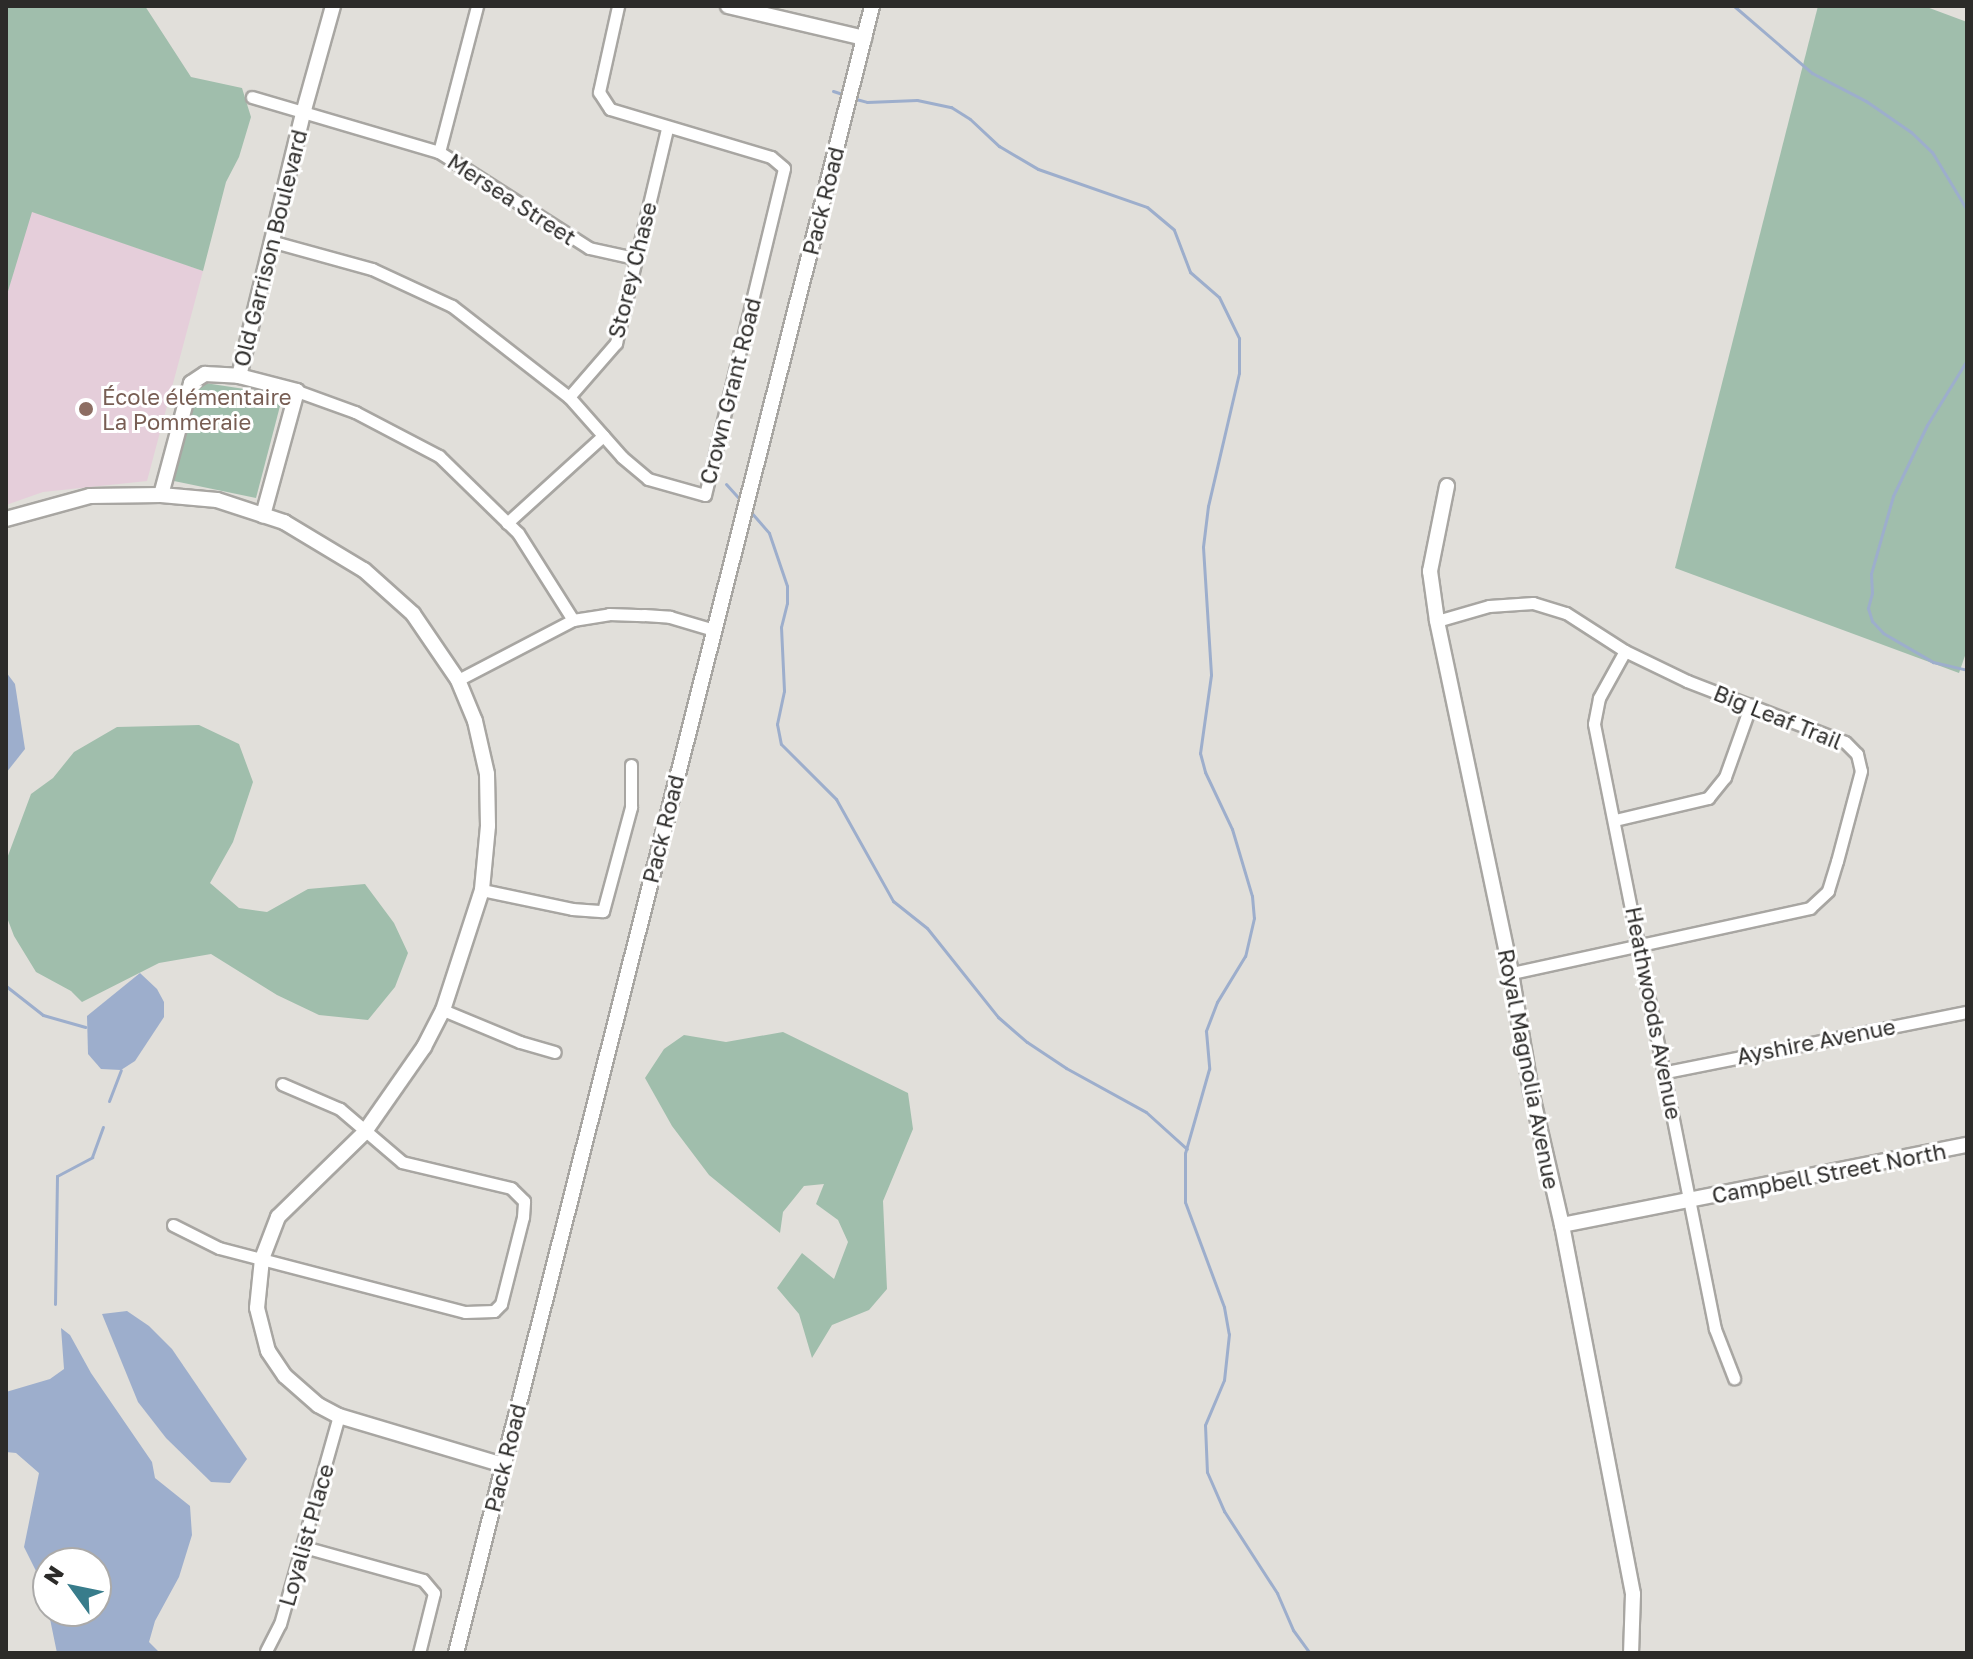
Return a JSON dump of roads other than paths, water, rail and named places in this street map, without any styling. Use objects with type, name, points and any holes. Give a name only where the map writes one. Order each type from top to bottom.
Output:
[{"type":"street","name":"Old Garrison Boulevard","points":[[161,495],[191,383],[205,374],[239,376],[304,110],[333,6]]},
{"type":"street","points":[[439,152],[477,6]]},
{"type":"street","name":"Crown Grant Road","points":[[274,242],[372,269],[452,306],[569,397],[603,436],[648,479],[705,495],[784,168],[771,157],[667,129],[610,109],[599,92],[618,6]]},
{"type":"street","points":[[728,6],[864,38]]},
{"type":"street","name":"Pack Road","points":[[456,1653],[872,6]]},
{"type":"street","name":"Mersea Street","points":[[252,97],[439,152],[589,248],[635,258]]},
{"type":"street","name":"Storey Chase","points":[[569,397],[616,343],[667,129]]},
{"type":"street","points":[[239,376],[297,391],[355,412],[439,456],[507,523],[547,574],[573,620]]},
{"type":"street","points":[[263,515],[297,391]]},
{"type":"street","points":[[507,523],[603,436]]},
{"type":"street","name":"Royal Magnolia Avenue","points":[[1447,486],[1430,571],[1437,621],[1511,973],[1531,1091],[1562,1225],[1633,1594],[1631,1653]]},
{"type":"street","points":[[6,519],[90,496],[161,495],[217,500],[284,522],[364,570],[413,614],[458,680],[475,721],[487,774],[488,826],[482,890],[443,1010],[424,1047],[364,1133],[278,1217],[262,1259],[257,1308],[268,1351],[285,1376],[339,1416],[503,1465]]},
{"type":"street","name":"Big Leaf Trail","points":[[1437,621],[1489,606],[1533,603],[1566,613],[1625,651],[1687,681],[1845,742],[1857,754],[1861,771],[1828,891],[1810,908],[1511,973]]},
{"type":"street","points":[[458,680],[573,620],[609,614],[644,615],[670,617],[714,630]]},
{"type":"street","name":"Heathwoods Avenue","points":[[1625,651],[1599,698],[1594,724],[1641,945],[1715,1329],[1734,1378]]},
{"type":"street","points":[[1615,820],[1708,798],[1725,777],[1751,704]]},
{"type":"street","points":[[482,890],[572,909],[603,911],[631,807],[631,765]]},
{"type":"street","points":[[443,1010],[555,1052]]},
{"type":"street","name":"Ayshire Avenue","points":[[1666,1072],[1967,1012]]},
{"type":"street","points":[[173,1225],[219,1248],[465,1312],[494,1311],[501,1304],[523,1217],[524,1201],[511,1188],[402,1162],[364,1133],[340,1109],[282,1084]]},
{"type":"street","name":"Campbell Street North","points":[[1562,1225],[1967,1145]]},
{"type":"street","name":"Loyalist Place","points":[[266,1651],[280,1624],[304,1547],[339,1416]]},
{"type":"street","points":[[304,1547],[423,1580],[434,1593],[419,1653]]},
{"type":"water","points":[[6,672],[15,684],[25,749],[6,773]]},
{"type":"water","points":[[140,973],[157,989],[164,1002],[164,1017],[135,1061],[121,1070],[101,1069],[88,1054],[87,1016]]},
{"type":"water","points":[[127,1311],[149,1326],[172,1349],[247,1459],[230,1483],[211,1482],[166,1438],[138,1402],[102,1314]]},
{"type":"water","points":[[61,1328],[70,1335],[91,1373],[152,1462],[155,1478],[190,1506],[192,1535],[179,1577],[155,1621],[149,1642],[160,1653],[57,1653],[51,1627],[112,1627],[112,1547],[32,1547],[32,1563],[24,1547],[39,1473],[16,1453],[6,1452],[6,1392],[50,1379],[64,1369]]},
{"type":"waterway","points":[[1734,6],[1812,73],[1866,101],[1911,132],[1932,152],[1967,210]]},
{"type":"waterway","points":[[833,91],[845,95]]},
{"type":"waterway","points":[[856,99],[867,102],[917,100],[951,107],[970,119],[999,146],[1038,169],[1147,207],[1174,230],[1190,272],[1219,297],[1239,338],[1239,373],[1208,506],[1203,547],[1211,675],[1200,753],[1205,772],[1232,829],[1252,896],[1254,918],[1245,956],[1217,1002],[1206,1031],[1209,1069],[1185,1153],[1185,1202],[1224,1307],[1229,1334],[1224,1380],[1205,1425],[1207,1472],[1224,1511],[1277,1593],[1293,1630],[1310,1653]]},
{"type":"waterway","points":[[1967,360],[1927,425],[1893,496],[1871,574],[1872,593],[1868,608],[1872,621],[1883,633],[1933,662],[1967,670]]},
{"type":"waterway","points":[[726,484],[742,502]]},
{"type":"waterway","points":[[750,511],[769,533],[787,586],[787,603],[781,627],[784,691],[777,724],[781,744],[836,799],[893,901],[927,928],[998,1017],[1027,1042],[1066,1068],[1146,1112],[1187,1149]]},
{"type":"waterway","points":[[6,986],[43,1015],[85,1027]]},
{"type":"waterway","points":[[109,1101],[121,1070]]},
{"type":"waterway","points":[[55,1304],[57,1176],[92,1157],[103,1127]]},
{"type":"place","name":"École élémentaire La Pommeraie","points":[[86,409]]}]
